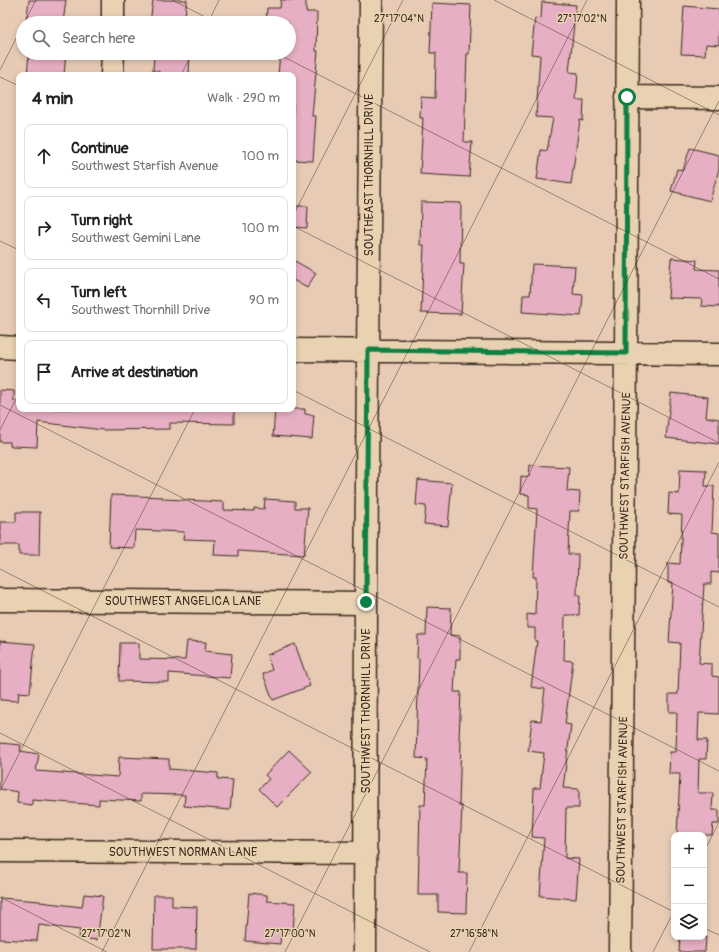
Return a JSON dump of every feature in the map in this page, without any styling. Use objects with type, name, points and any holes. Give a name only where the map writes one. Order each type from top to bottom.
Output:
[{"type":"street","points":[[113,0],[113,16]]},
{"type":"street","name":"SOUTHEAST THORNHILL DRIVE","points":[[368,350],[371,0]]},
{"type":"street","name":"SOUTHWEST STARFISH AVENUE","points":[[620,952],[628,0]]},
{"type":"street","points":[[112,72],[113,60]]},
{"type":"street","points":[[627,97],[719,98]]},
{"type":"street","points":[[0,347],[16,348]]},
{"type":"street","points":[[296,350],[719,354]]},
{"type":"street","name":"SOUTHWEST THORNHILL DRIVE","points":[[365,952],[368,350]]},
{"type":"street","name":"SOUTHWEST ANGELICA LANE","points":[[0,600],[366,602]]},
{"type":"street","name":"SOUTHWEST NORMAN LANE","points":[[0,851],[366,853]]},
{"type":"building","points":[[29,0],[66,0],[64,16],[27,16]]},
{"type":"building","points":[[153,0],[187,0],[185,16],[151,16]]},
{"type":"building","points":[[281,0],[306,0],[306,12],[317,12],[316,51],[318,51],[312,116],[316,116],[313,161],[296,160],[296,72],[278,72],[279,60],[296,60],[296,16],[266,16],[267,8],[280,8]]},
{"type":"building","points":[[542,2],[576,5],[569,72],[578,73],[576,100],[584,100],[583,121],[580,120],[571,184],[537,179],[541,150],[547,151],[553,118],[536,117],[540,55],[531,54],[535,18],[541,19]]},
{"type":"building","points":[[432,3],[471,5],[469,54],[467,54],[464,142],[472,142],[469,177],[420,174],[423,118],[420,118],[421,97],[435,98],[436,53],[430,53]]},
{"type":"building","points":[[684,6],[719,9],[719,45],[706,44],[705,55],[681,54]]},
{"type":"building","points":[[28,60],[65,60],[64,72],[27,72]]},
{"type":"building","points":[[154,60],[190,60],[189,72],[153,71]]},
{"type":"building","points":[[690,148],[719,155],[719,169],[710,201],[671,191],[677,169],[683,170]]},
{"type":"building","points":[[421,202],[461,203],[460,264],[464,264],[461,314],[421,313],[424,245],[420,245]]},
{"type":"building","points":[[296,206],[308,206],[307,228],[296,227]]},
{"type":"building","points":[[671,258],[697,260],[696,269],[719,270],[719,307],[701,306],[702,299],[668,298]]},
{"type":"building","points":[[296,262],[316,273],[307,288],[296,282]]},
{"type":"building","points":[[532,264],[575,266],[573,294],[583,295],[581,316],[522,312],[523,295],[530,295]]},
{"type":"building","points":[[0,390],[14,391],[16,412],[234,412],[234,424],[170,423],[170,429],[103,430],[38,422],[37,447],[10,446],[10,442],[0,442]]},
{"type":"building","points":[[671,393],[708,397],[706,417],[719,419],[719,444],[666,438]]},
{"type":"building","points":[[296,409],[305,409],[305,414],[314,415],[312,439],[273,436],[275,412],[296,412]]},
{"type":"building","points":[[530,465],[569,467],[567,491],[580,492],[579,511],[570,511],[568,554],[578,554],[577,595],[580,595],[579,615],[565,615],[564,660],[573,661],[565,724],[571,725],[563,788],[579,789],[579,808],[566,808],[565,858],[579,859],[576,899],[540,896],[544,838],[532,837],[534,788],[540,788],[544,753],[528,751],[532,720],[541,721],[545,689],[531,687],[537,641],[535,641],[535,628],[527,628],[527,614],[535,615],[536,577],[533,577],[537,509],[529,508],[529,495],[520,494],[521,476],[529,477]]},
{"type":"building","points":[[680,469],[706,470],[705,486],[714,486],[712,532],[719,533],[719,573],[711,572],[711,584],[704,584],[699,663],[712,664],[712,676],[719,677],[719,714],[699,713],[698,740],[707,740],[706,759],[699,759],[698,793],[713,793],[712,810],[719,810],[719,824],[713,824],[712,835],[707,835],[707,832],[677,832],[680,774],[669,774],[670,752],[676,752],[677,712],[669,712],[669,694],[678,694],[680,643],[669,642],[673,583],[668,583],[668,563],[680,564],[682,515],[668,514],[669,493],[679,494]]},
{"type":"building","points":[[418,480],[452,483],[448,526],[424,524],[426,506],[416,505]]},
{"type":"building","points":[[111,495],[163,497],[163,499],[224,502],[224,510],[254,511],[254,508],[264,509],[265,499],[295,501],[295,508],[308,508],[304,555],[238,551],[238,556],[214,555],[215,540],[183,539],[184,532],[135,530],[134,548],[109,547]]},
{"type":"building","points":[[16,512],[40,512],[39,555],[19,555],[19,545],[0,545],[0,522],[16,522]]},
{"type":"building","points":[[427,607],[451,608],[450,635],[460,636],[460,659],[456,659],[454,692],[461,692],[459,806],[462,806],[459,873],[467,873],[466,913],[438,912],[438,895],[418,895],[420,805],[425,805],[427,759],[416,758],[419,658],[417,658],[418,635],[426,635]]},
{"type":"building","points":[[0,641],[35,644],[30,693],[19,692],[18,701],[0,700]]},
{"type":"building","points":[[187,641],[206,642],[205,651],[232,654],[230,678],[169,673],[169,682],[119,681],[120,643],[139,643],[139,659],[185,660]]},
{"type":"building","points":[[295,644],[310,686],[273,700],[263,674],[272,670],[267,655]]},
{"type":"building","points":[[0,743],[21,745],[20,751],[39,754],[36,771],[118,777],[119,757],[169,759],[169,769],[218,773],[218,779],[233,780],[230,810],[184,806],[185,795],[141,794],[141,801],[99,799],[99,805],[32,800],[32,805],[17,803],[18,792],[0,789]]},
{"type":"building","points":[[289,750],[312,772],[277,807],[259,789],[269,779],[265,775]]},
{"type":"building","points":[[249,893],[267,895],[267,901],[295,903],[293,932],[281,932],[280,944],[245,941]]},
{"type":"building","points":[[84,894],[103,896],[97,940],[79,938],[80,930],[39,925],[37,941],[0,939],[0,898],[40,901],[82,907]]},
{"type":"building","points":[[154,895],[172,895],[172,906],[197,907],[196,949],[153,949]]},
{"type":"building","points":[[680,940],[706,940],[705,952],[679,952]]},
{"type":"route","points":[[366,602],[368,350],[626,353],[627,97]]}]
